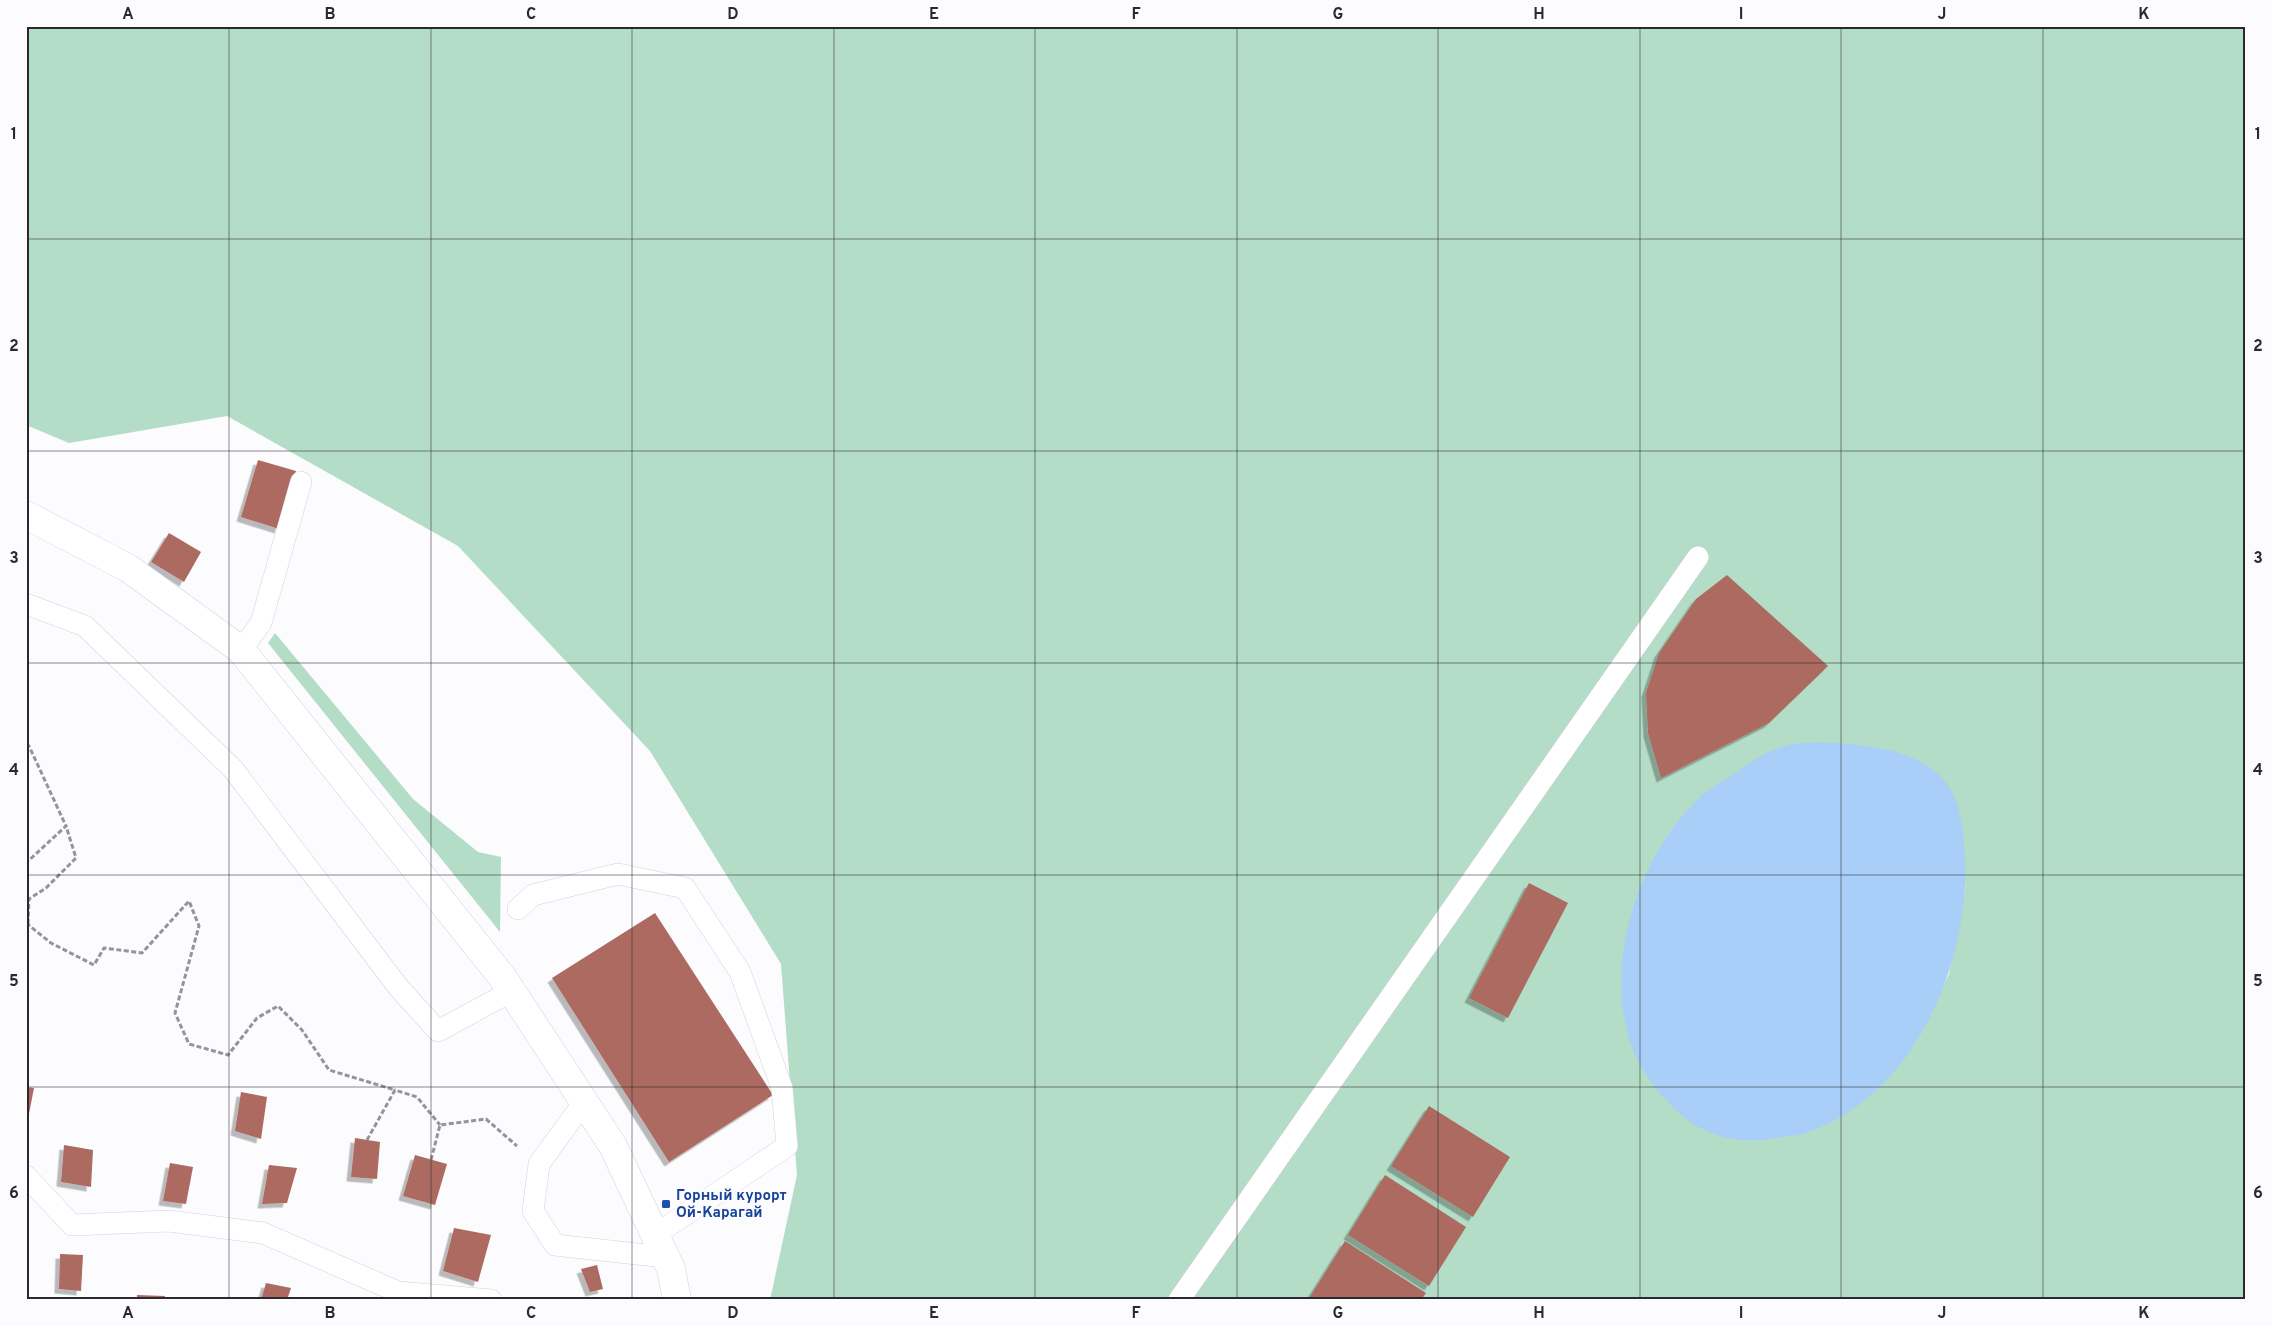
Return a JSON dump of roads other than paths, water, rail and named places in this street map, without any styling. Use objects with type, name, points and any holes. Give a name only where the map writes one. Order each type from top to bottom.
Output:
[{"type":"street","points":[[26,515],[128,568],[240,650],[512,991],[613,1146],[671,1269],[676,1300]]},
{"type":"lane","points":[[240,650],[261,623],[301,482]]},
{"type":"lane","points":[[1179,1300],[1698,557]]},
{"type":"lane","points":[[26,604],[85,626],[233,769],[399,988],[438,1032],[512,991]]},
{"type":"lane","points":[[518,908],[533,895],[618,874],[685,888],[740,972],[782,1088],[787,1146],[660,1246],[555,1245],[533,1211],[539,1164],[584,1102]]},
{"type":"lane","points":[[26,1176],[72,1225],[168,1221],[263,1233],[398,1292],[491,1300]]},
{"type":"water","points":[[1823,742],[1869,746],[1900,753],[1928,766],[1947,784],[1953,793],[1960,815],[1965,859],[1964,900],[1957,942],[1945,983],[1928,1022],[1905,1058],[1877,1090],[1844,1115],[1806,1133],[1764,1140],[1739,1140],[1715,1135],[1693,1124],[1670,1104],[1658,1091],[1638,1061],[1626,1029],[1621,995],[1622,959],[1629,923],[1640,888],[1656,855],[1675,825],[1701,796],[1751,762],[1773,750],[1792,744]]},
{"type":"place","name":"Горный курорт Ой-Карагай","points":[[666,1204]]}]
